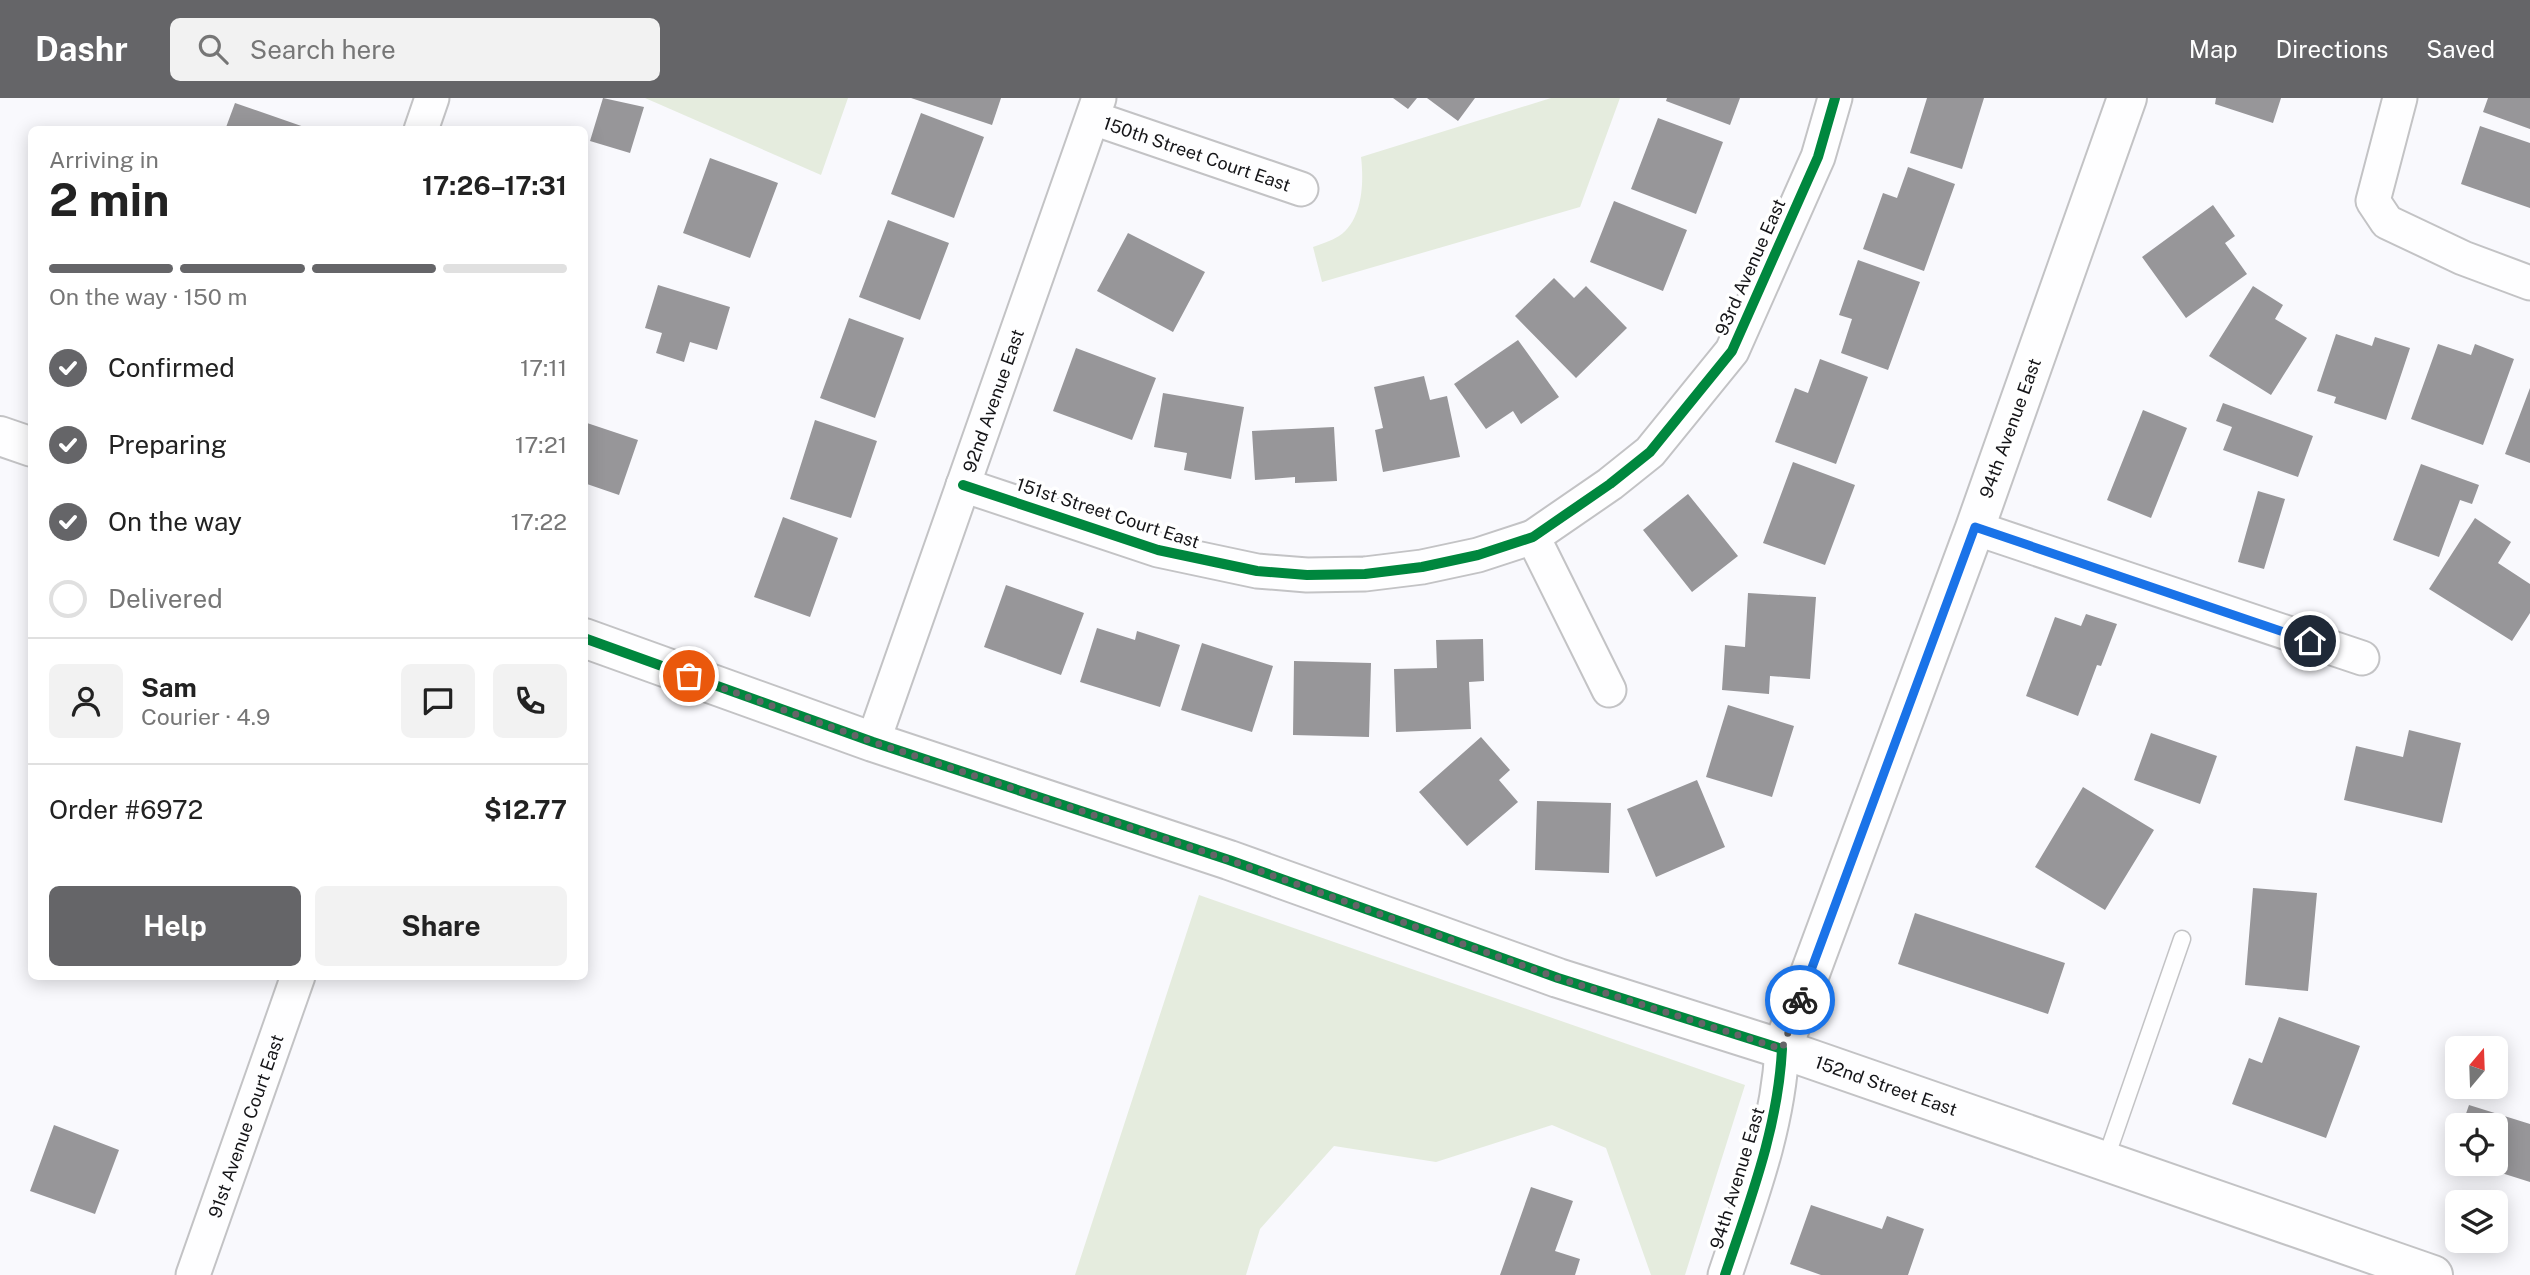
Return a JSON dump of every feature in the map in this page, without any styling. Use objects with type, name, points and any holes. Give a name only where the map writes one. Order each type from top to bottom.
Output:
[{"type":"main road","name":"94th Avenue East","points":[[1782,1049],[1975,527],[2127,98]]},
{"type":"main road","points":[[0,436],[28,446]]},
{"type":"main road","name":"152nd Street East","points":[[588,639],[873,742],[1229,860],[1558,978],[1782,1049],[2423,1273]]},
{"type":"street","points":[[422,126],[432,98]]},
{"type":"street","name":"93rd Avenue East","points":[[1533,537],[1611,484],[1650,452],[1732,351],[1818,157],[1835,98]]},
{"type":"street","points":[[2400,98],[2373,201],[2387,222],[2463,258],[2530,283]]},
{"type":"street","name":"150th Street Court East","points":[[1096,108],[1301,189]]},
{"type":"street","name":"92nd Avenue East","points":[[873,742],[1096,108]]},
{"type":"street","name":"151st Street Court East","points":[[963,485],[1157,550],[1257,571],[1307,575],[1422,567],[1478,555],[1533,537]]},
{"type":"street","points":[[1975,527],[2362,658]]},
{"type":"street","points":[[1533,537],[1609,690]]},
{"type":"street","name":"91st Avenue Court East","points":[[193,1275],[297,980]]},
{"type":"street","name":"94th Avenue East","points":[[1725,1275],[1770,1140],[1779,1094],[1782,1049]]},
{"type":"lane","points":[[2105,1161],[2182,939]]},
{"type":"shaded area","points":[[645,98],[848,98],[821,175]]},
{"type":"shaded area","points":[[1551,98],[1620,98],[1580,207],[1322,282],[1313,247],[1339,236],[1353,220],[1362,189],[1361,157]]},
{"type":"shaded area","points":[[1199,895],[1745,1085],[1685,1275],[1651,1275],[1606,1148],[1552,1125],[1436,1162],[1334,1146],[1260,1229],[1246,1275],[1075,1275]]},
{"type":"building","points":[[603,98],[644,107],[630,153],[590,141]]},
{"type":"building","points":[[911,98],[1001,98],[992,125]]},
{"type":"building","points":[[1393,98],[1417,98],[1408,109]]},
{"type":"building","points":[[1427,98],[1475,98],[1458,121]]},
{"type":"building","points":[[1667,98],[1740,98],[1730,125],[1666,101]]},
{"type":"building","points":[[1927,98],[1984,98],[1962,169],[1910,153]]},
{"type":"building","points":[[2216,98],[2281,98],[2273,123],[2215,104]]},
{"type":"building","points":[[2488,98],[2530,98],[2530,129],[2483,112]]},
{"type":"building","points":[[235,103],[301,126],[226,126]]},
{"type":"building","points":[[921,113],[984,137],[954,218],[891,194]]},
{"type":"building","points":[[1658,118],[1723,142],[1696,214],[1631,189]]},
{"type":"building","points":[[2480,126],[2530,143],[2530,208],[2461,184]]},
{"type":"building","points":[[710,158],[778,183],[750,258],[683,233]]},
{"type":"building","points":[[1908,167],[1955,184],[1924,271],[1863,249],[1883,193],[1897,198]]},
{"type":"building","points":[[1614,201],[1687,230],[1663,291],[1590,262]]},
{"type":"building","points":[[2213,205],[2235,236],[2225,243],[2247,274],[2186,318],[2142,257]]},
{"type":"building","points":[[888,220],[949,243],[920,320],[859,297]]},
{"type":"building","points":[[1128,233],[1205,272],[1173,332],[1097,291]]},
{"type":"building","points":[[1858,260],[1920,282],[1888,370],[1841,353],[1852,319],[1839,315]]},
{"type":"building","points":[[1554,278],[1574,298],[1586,286],[1627,328],[1576,378],[1515,316]]},
{"type":"building","points":[[658,285],[730,307],[717,350],[690,342],[684,362],[656,353],[662,333],[645,328]]},
{"type":"building","points":[[2253,286],[2283,305],[2275,319],[2307,338],[2271,395],[2209,356]]},
{"type":"building","points":[[849,318],[904,338],[875,418],[820,398]]},
{"type":"building","points":[[2336,334],[2372,346],[2375,337],[2410,348],[2386,420],[2334,403],[2336,397],[2317,391]]},
{"type":"building","points":[[1518,340],[1559,397],[1521,424],[1513,411],[1486,429],[1454,384]]},
{"type":"building","points":[[2438,344],[2471,355],[2475,344],[2514,359],[2483,445],[2411,419]]},
{"type":"building","points":[[1076,348],[1156,378],[1132,440],[1053,411]]},
{"type":"building","points":[[1820,359],[1868,377],[1836,464],[1775,442],[1795,388],[1808,393]]},
{"type":"building","points":[[1424,376],[1430,400],[1447,396],[1460,457],[1383,472],[1375,430],[1383,428],[1374,387]]},
{"type":"building","points":[[2530,388],[2530,463],[2505,454]]},
{"type":"building","points":[[1163,393],[1244,407],[1231,479],[1184,470],[1187,453],[1154,447]]},
{"type":"building","points":[[2223,403],[2313,436],[2298,477],[2223,450],[2232,427],[2216,421]]},
{"type":"building","points":[[2143,410],[2187,428],[2151,518],[2107,500]]},
{"type":"building","points":[[815,420],[877,441],[851,518],[790,499]]},
{"type":"building","points":[[588,423],[638,440],[619,495],[588,484]]},
{"type":"building","points":[[1334,427],[1337,481],[1295,483],[1295,477],[1255,480],[1252,431]]},
{"type":"building","points":[[1793,462],[1855,485],[1825,565],[1763,543]]},
{"type":"building","points":[[2421,464],[2479,485],[2472,504],[2460,500],[2439,557],[2393,540]]},
{"type":"building","points":[[2258,491],[2285,499],[2264,569],[2238,562]]},
{"type":"building","points":[[1688,494],[1738,556],[1692,592],[1643,530]]},
{"type":"building","points":[[783,517],[838,538],[810,617],[754,597]]},
{"type":"building","points":[[2475,518],[2511,542],[2498,563],[2530,584],[2530,613],[2512,641],[2429,589]]},
{"type":"building","points":[[1006,585],[1084,613],[1061,675],[984,647]]},
{"type":"building","points":[[1748,593],[1816,597],[1810,679],[1770,676],[1769,694],[1722,690],[1725,645],[1745,647]]},
{"type":"building","points":[[2086,614],[2117,624],[2101,666],[2097,665],[2078,716],[2026,696],[2055,617],[2081,626]]},
{"type":"building","points":[[1097,628],[1135,640],[1137,631],[1180,645],[1160,707],[1080,682]]},
{"type":"building","points":[[1483,639],[1484,681],[1469,682],[1471,729],[1396,732],[1394,669],[1437,668],[1436,640]]},
{"type":"building","points":[[1202,643],[1273,666],[1252,732],[1181,710]]},
{"type":"building","points":[[1294,661],[1371,663],[1369,737],[1293,735]]},
{"type":"building","points":[[1728,705],[1794,726],[1772,797],[1706,777]]},
{"type":"building","points":[[2409,730],[2461,743],[2442,823],[2344,800],[2356,746],[2403,757]]},
{"type":"building","points":[[2151,733],[2217,756],[2200,804],[2134,780]]},
{"type":"building","points":[[1481,737],[1510,770],[1499,780],[1518,802],[1467,846],[1419,792]]},
{"type":"building","points":[[1697,780],[1725,847],[1656,877],[1627,809]]},
{"type":"building","points":[[2083,787],[2154,830],[2105,910],[2035,867]]},
{"type":"building","points":[[1537,801],[1611,803],[1609,873],[1535,870]]},
{"type":"building","points":[[2253,888],[2317,893],[2308,991],[2245,985]]},
{"type":"building","points":[[1915,913],[2065,963],[2048,1014],[1898,964]]},
{"type":"building","points":[[2279,1017],[2360,1046],[2326,1138],[2232,1104],[2249,1058],[2262,1063]]},
{"type":"building","points":[[2469,1105],[2495,1113],[2466,1113]]},
{"type":"building","points":[[2508,1117],[2530,1124],[2530,1182],[2508,1175]]},
{"type":"building","points":[[54,1125],[119,1150],[95,1214],[30,1191]]},
{"type":"building","points":[[1531,1187],[1573,1201],[1555,1251],[1580,1259],[1575,1275],[1500,1275]]},
{"type":"building","points":[[1811,1205],[1882,1229],[1887,1216],[1924,1229],[1908,1275],[1821,1275],[1790,1264]]},
{"type":"cycle path","points":[[963,485],[1158,550],[1257,571],[1307,575],[1365,574],[1422,567],[1478,555],[1533,537],[1610,484],[1650,452],[1732,351],[1818,157],[1835,98]]},
{"type":"cycle path","points":[[588,639],[873,742],[1229,860],[1558,978],[1782,1049],[1769,1135],[1725,1275]]},
{"type":"way so far","points":[[689,676],[873,742],[1229,860],[1558,978],[1782,1049],[1800,1000]]},
{"type":"route","points":[[1800,1000],[1975,527],[2310,641]]}]
